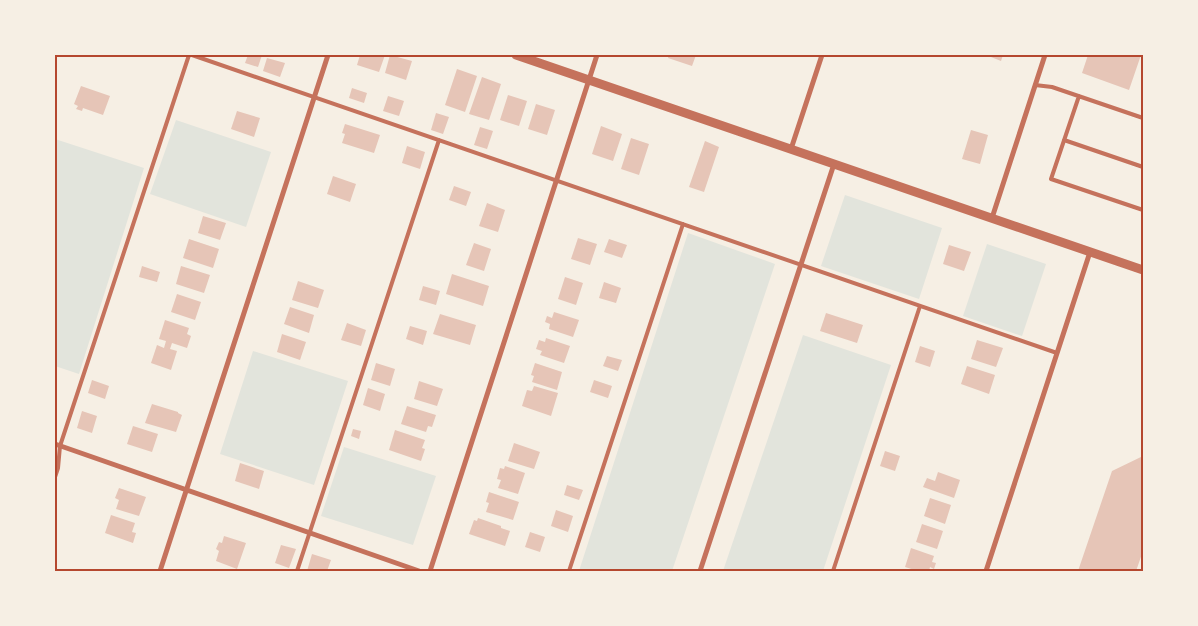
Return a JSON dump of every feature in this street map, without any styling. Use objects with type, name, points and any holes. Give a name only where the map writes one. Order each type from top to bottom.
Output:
[{"type":"street","points":[[160,571],[328,55]]},
{"type":"street","points":[[516,55],[1143,270]]},
{"type":"street","points":[[430,571],[597,55]]},
{"type":"street","points":[[791,149],[822,55]]},
{"type":"street","points":[[992,218],[1045,55]]},
{"type":"street","points":[[700,571],[834,164]]},
{"type":"street","points":[[986,571],[1090,252]]},
{"type":"street","points":[[57,445],[418,571]]},
{"type":"lane","points":[[55,477],[58,468],[57,445],[190,55],[1057,353]]},
{"type":"lane","points":[[1035,85],[1052,86],[1143,118]]},
{"type":"lane","points":[[1080,96],[1051,179],[1143,210]]},
{"type":"lane","points":[[297,571],[439,140]]},
{"type":"lane","points":[[1064,140],[1143,167]]},
{"type":"lane","points":[[569,571],[683,224]]},
{"type":"lane","points":[[832,571],[920,306]]},
{"type":"shaded area","points":[[176,120],[271,152],[246,227],[150,194]]},
{"type":"shaded area","points":[[55,139],[144,168],[79,374],[55,366]]},
{"type":"shaded area","points":[[845,195],[942,228],[919,299],[821,266]]},
{"type":"shaded area","points":[[688,233],[775,264],[672,571],[579,571]]},
{"type":"shaded area","points":[[987,244],[1046,264],[1022,336],[963,316]]},
{"type":"shaded area","points":[[803,335],[891,365],[823,571],[723,571]]},
{"type":"shaded area","points":[[253,351],[348,381],[314,485],[220,454]]},
{"type":"shaded area","points":[[344,447],[436,476],[413,545],[321,516]]},
{"type":"building","points":[[248,55],[262,55],[258,67],[245,63]]},
{"type":"building","points":[[360,55],[385,55],[379,72],[357,65]]},
{"type":"building","points":[[390,55],[412,61],[406,80],[385,73]]},
{"type":"building","points":[[669,55],[696,55],[692,66],[668,58]]},
{"type":"building","points":[[986,55],[1003,55],[1001,61]]},
{"type":"building","points":[[1088,55],[1141,55],[1129,90],[1082,73]]},
{"type":"building","points":[[267,58],[285,63],[280,77],[263,71]]},
{"type":"building","points":[[457,69],[477,76],[465,112],[445,105]]},
{"type":"building","points":[[482,77],[501,84],[489,120],[469,114]]},
{"type":"building","points":[[81,86],[110,96],[103,115],[83,108],[82,111],[76,109],[78,106],[74,104]]},
{"type":"building","points":[[352,88],[367,93],[364,103],[349,98]]},
{"type":"building","points":[[508,95],[527,101],[519,126],[500,120]]},
{"type":"building","points":[[388,96],[404,101],[399,116],[383,111]]},
{"type":"building","points":[[536,104],[555,110],[547,135],[528,129]]},
{"type":"building","points":[[237,111],[260,118],[254,137],[231,129]]},
{"type":"building","points":[[436,113],[449,117],[443,134],[431,130]]},
{"type":"building","points":[[345,124],[380,135],[374,153],[342,143],[345,134],[342,133]]},
{"type":"building","points":[[601,126],[622,134],[613,161],[592,154]]},
{"type":"building","points":[[480,127],[493,131],[487,149],[474,145]]},
{"type":"building","points":[[971,130],[988,135],[980,164],[962,159]]},
{"type":"building","points":[[631,138],[649,144],[639,175],[621,169]]},
{"type":"building","points":[[705,141],[719,147],[704,192],[689,187]]},
{"type":"building","points":[[407,146],[425,152],[420,169],[402,163]]},
{"type":"building","points":[[333,176],[356,184],[350,202],[327,194]]},
{"type":"building","points":[[454,186],[471,192],[466,206],[449,200]]},
{"type":"building","points":[[487,203],[505,210],[498,232],[479,226]]},
{"type":"building","points":[[203,216],[226,223],[220,240],[198,233]]},
{"type":"building","points":[[578,238],[597,244],[590,265],[571,259]]},
{"type":"building","points":[[189,239],[219,249],[213,268],[183,258]]},
{"type":"building","points":[[609,239],[627,245],[622,258],[604,252]]},
{"type":"building","points":[[474,243],[491,249],[484,271],[466,265]]},
{"type":"building","points":[[949,245],[971,252],[964,271],[943,264]]},
{"type":"building","points":[[142,266],[160,272],[157,282],[139,277]]},
{"type":"building","points":[[181,266],[210,275],[204,293],[176,284]]},
{"type":"building","points":[[452,274],[489,286],[483,306],[446,294]]},
{"type":"building","points":[[565,277],[583,283],[576,305],[558,299]]},
{"type":"building","points":[[298,281],[324,290],[318,308],[292,300]]},
{"type":"building","points":[[604,282],[621,288],[616,303],[599,298]]},
{"type":"building","points":[[423,286],[440,291],[436,305],[419,300]]},
{"type":"building","points":[[177,294],[201,302],[195,320],[171,312]]},
{"type":"building","points":[[290,307],[314,315],[309,333],[284,324]]},
{"type":"building","points":[[554,312],[579,320],[573,337],[549,329],[550,324],[545,322],[547,316],[552,318]]},
{"type":"building","points":[[826,313],[863,325],[857,343],[820,331]]},
{"type":"building","points":[[440,314],[476,325],[470,345],[433,334]]},
{"type":"building","points":[[165,320],[189,328],[187,334],[191,336],[187,348],[172,343],[170,349],[177,351],[171,370],[151,363],[157,345],[164,348],[166,341],[159,339]]},
{"type":"building","points":[[347,323],[366,330],[361,346],[341,340]]},
{"type":"building","points":[[410,326],[427,331],[423,345],[406,339]]},
{"type":"building","points":[[282,334],[306,342],[300,360],[277,352]]},
{"type":"building","points":[[546,338],[570,346],[564,363],[540,355],[542,351],[536,349],[539,340],[545,342]]},
{"type":"building","points":[[977,340],[1003,348],[996,367],[971,359]]},
{"type":"building","points":[[920,346],[935,351],[930,367],[915,362]]},
{"type":"building","points":[[607,356],[622,360],[618,371],[603,366]]},
{"type":"building","points":[[376,363],[395,369],[390,386],[371,380]]},
{"type":"building","points":[[535,363],[562,372],[557,390],[532,382],[534,376],[531,375]]},
{"type":"building","points":[[967,366],[995,375],[989,394],[961,384]]},
{"type":"building","points":[[92,380],[109,386],[105,399],[88,393]]},
{"type":"building","points":[[594,380],[612,386],[608,398],[590,392]]},
{"type":"building","points":[[419,381],[443,389],[437,406],[414,399]]},
{"type":"building","points":[[534,386],[558,393],[551,416],[522,406],[527,390],[532,391]]},
{"type":"building","points":[[368,388],[385,394],[380,411],[363,405]]},
{"type":"building","points":[[152,404],[182,415],[176,432],[145,423]]},
{"type":"building","points":[[407,406],[436,415],[432,427],[428,426],[426,432],[401,424]]},
{"type":"building","points":[[82,411],[97,416],[92,433],[77,428]]},
{"type":"building","points":[[133,426],[158,434],[152,452],[127,444]]},
{"type":"building","points":[[353,429],[361,431],[359,439],[351,436]]},
{"type":"building","points":[[395,430],[425,440],[422,448],[425,449],[421,461],[389,450]]},
{"type":"building","points":[[514,443],[540,452],[534,469],[508,461]]},
{"type":"building","points":[[885,451],[900,456],[895,471],[880,466]]},
{"type":"building","points":[[1143,456],[1143,551],[1136,571],[1078,571],[1112,471]]},
{"type":"building","points":[[240,463],[264,471],[259,489],[235,481]]},
{"type":"building","points":[[505,466],[525,473],[518,494],[498,488],[501,480],[497,479],[500,468],[504,469]]},
{"type":"building","points":[[938,472],[960,480],[954,498],[923,487],[927,478],[935,481]]},
{"type":"building","points":[[567,485],[583,490],[579,500],[564,495]]},
{"type":"building","points":[[119,488],[146,497],[139,516],[116,509],[119,500],[115,498]]},
{"type":"building","points":[[489,492],[519,502],[513,520],[486,512],[489,503],[486,502]]},
{"type":"building","points":[[930,498],[951,505],[945,524],[924,516]]},
{"type":"building","points":[[556,510],[573,516],[568,532],[551,526]]},
{"type":"building","points":[[111,515],[135,523],[132,532],[136,533],[133,543],[105,533]]},
{"type":"building","points":[[478,518],[510,531],[505,546],[469,534],[474,520],[477,521]]},
{"type":"building","points":[[922,524],[943,531],[937,549],[916,542]]},
{"type":"building","points":[[530,532],[545,537],[540,552],[525,547]]},
{"type":"building","points":[[224,536],[246,543],[237,569],[216,561],[219,551],[216,549],[219,542],[222,543]]},
{"type":"building","points":[[281,545],[296,549],[289,568],[275,563]]},
{"type":"building","points":[[911,548],[934,556],[932,562],[936,563],[934,569],[930,567],[929,571],[918,571],[905,567]]},
{"type":"building","points":[[312,554],[331,560],[327,571],[307,571]]}]
